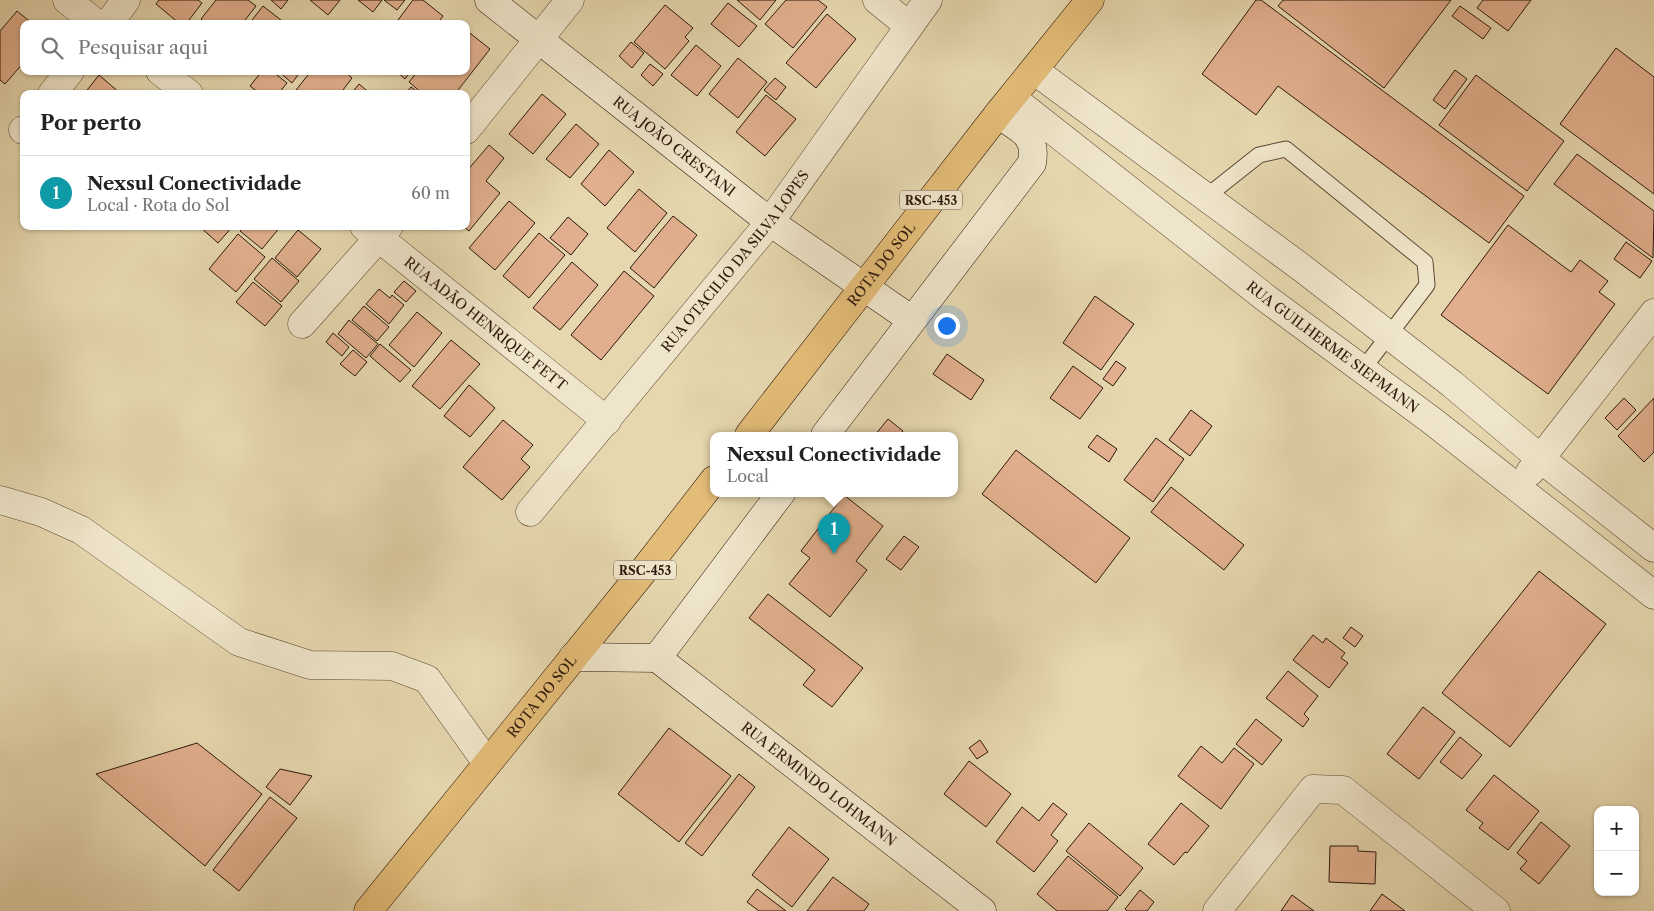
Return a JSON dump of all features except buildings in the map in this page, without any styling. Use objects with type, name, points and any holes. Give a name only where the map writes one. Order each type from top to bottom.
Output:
[{"type":"highway","name":"ROTA DO SOL","points":[[751,432],[1090,0]]},
{"type":"highway","name":"ROTA DO SOL","points":[[368,911],[487,762],[642,574],[710,485]]},
{"type":"street","points":[[68,0],[92,20]]},
{"type":"street","points":[[111,20],[126,0]]},
{"type":"street","name":"RUA JOÃO CRESTANI","points":[[489,0],[770,222],[912,320]]},
{"type":"street","points":[[470,125],[570,0]]},
{"type":"street","points":[[877,0],[910,26]]},
{"type":"street","name":"RUA OTACILIO DA SILVA LOPES","points":[[530,512],[770,222],[928,0]]},
{"type":"street","points":[[1035,71],[1302,268],[1452,384],[1541,459],[1654,548]]},
{"type":"street","points":[[55,90],[67,75]]},
{"type":"street","points":[[165,75],[184,90]]},
{"type":"street","points":[[827,432],[1032,163],[1042,138],[1073,98]]},
{"type":"street","name":"RUA GUILHERME SIEPMANN","points":[[1005,106],[1029,136],[1042,138],[1364,369],[1654,595]]},
{"type":"street","points":[[302,324],[377,230]]},
{"type":"street","name":"RUA ADÃO HENRIQUE FETT","points":[[377,230],[607,420]]},
{"type":"street","points":[[1517,489],[1654,313]]},
{"type":"street","points":[[573,657],[656,658],[778,497]]},
{"type":"street","points":[[0,500],[42,512],[81,530],[239,642],[310,665],[392,666],[427,679],[487,762]]},
{"type":"street","name":"RUA ERMINDO LOHMANN","points":[[656,658],[982,911]]},
{"type":"street","points":[[1218,911],[1313,789],[1343,790],[1496,911]]},
{"type":"lane","points":[[1206,197],[1259,155],[1286,149],[1425,262],[1426,285],[1364,369]]},
{"type":"place","name":"Nexsul Conectividade","points":[[834,554]]}]
